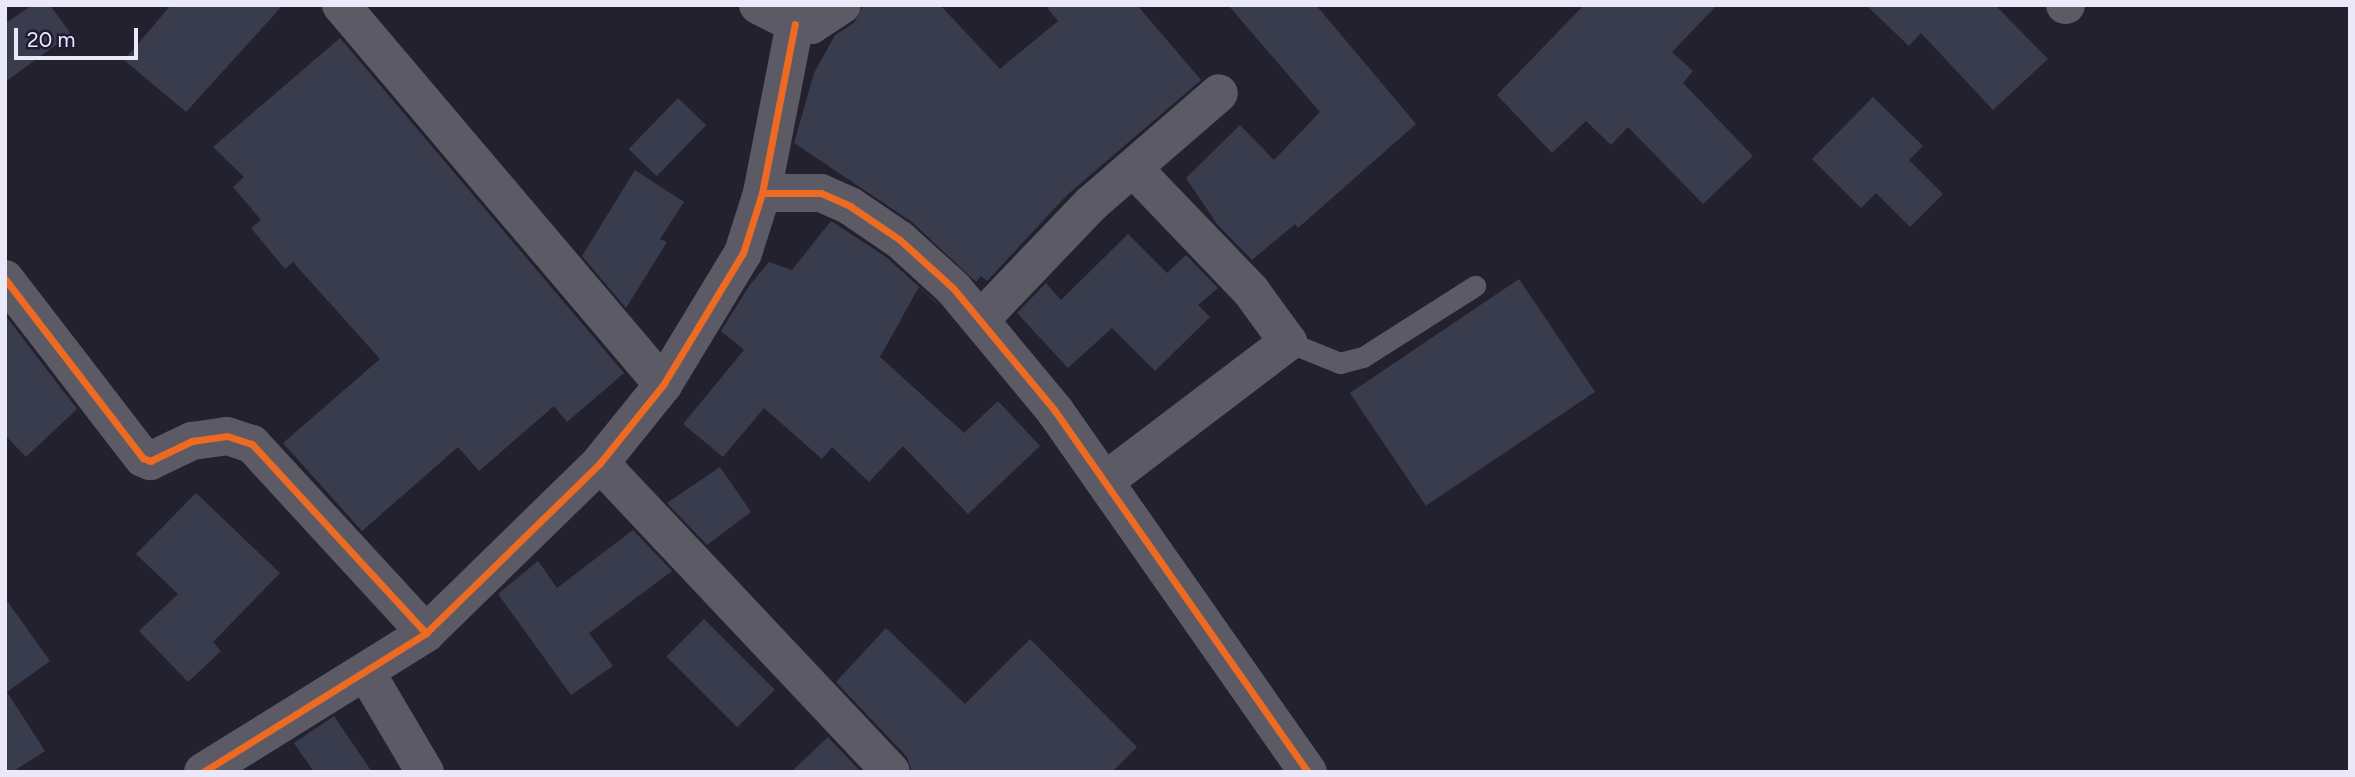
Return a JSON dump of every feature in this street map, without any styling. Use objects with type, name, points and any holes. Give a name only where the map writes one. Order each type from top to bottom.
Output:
[{"type":"street","points":[[341,5],[663,385]]},
{"type":"street","points":[[758,5],[795,24],[826,20],[842,5]]},
{"type":"street","points":[[202,772],[367,674],[426,633],[600,463],[663,385],[743,253],[762,193],[795,24]]},
{"type":"street","points":[[981,319],[1029,264],[1219,93]]},
{"type":"street","points":[[1105,481],[1288,342],[1251,291],[1133,168]]},
{"type":"street","points":[[762,193],[821,193],[850,206],[900,240],[981,319],[1105,481],[1308,772]]},
{"type":"street","points":[[5,279],[143,458],[150,461],[192,441],[227,436],[251,444],[426,633]]},
{"type":"street","points":[[600,463],[891,772]]},
{"type":"street","points":[[367,674],[425,772]]},
{"type":"lane","points":[[1288,342],[1340,363],[1363,357],[1475,286]]},
{"type":"building","points":[[32,5],[50,5],[71,34],[5,82],[5,24]]},
{"type":"building","points":[[171,5],[283,5],[186,112],[124,60]]},
{"type":"building","points":[[864,5],[940,5],[1000,69],[1058,21],[1045,5],[1137,5],[1201,80],[1067,195],[987,281],[981,276],[976,282],[912,222],[794,143],[814,73],[835,35],[854,23]]},
{"type":"building","points":[[1228,5],[1316,5],[1416,124],[1298,228],[1295,224],[1252,260],[1217,224],[1186,178],[1240,125],[1274,160],[1320,112]]},
{"type":"building","points":[[1584,5],[1717,5],[1672,52],[1693,71],[1683,83],[1753,156],[1703,204],[1628,127],[1611,145],[1586,121],[1552,153],[1497,95]]},
{"type":"building","points":[[1866,5],[1995,5],[2048,59],[1993,110],[1921,33],[1909,46]]},
{"type":"building","points":[[340,38],[624,373],[567,422],[554,406],[479,471],[458,447],[362,531],[283,443],[380,359],[293,262],[285,269],[251,228],[261,220],[233,187],[244,177],[213,147]]},
{"type":"building","points":[[1873,97],[1923,146],[1909,160],[1943,194],[1910,227],[1876,193],[1861,208],[1812,159]]},
{"type":"building","points":[[678,98],[706,125],[657,176],[629,149]]},
{"type":"building","points":[[635,170],[684,202],[660,239],[667,242],[626,308],[582,256]]},
{"type":"building","points":[[831,221],[886,257],[937,303],[940,307],[919,287],[880,357],[964,433],[998,401],[1040,446],[968,514],[903,446],[869,482],[832,447],[822,459],[764,408],[723,457],[683,424],[744,350],[721,331],[749,286],[769,262],[792,270]]},
{"type":"building","points":[[1128,234],[1167,273],[1186,255],[1218,288],[1198,305],[1210,317],[1155,371],[1112,328],[1068,368],[1017,313],[1046,283],[1061,300]]},
{"type":"building","points":[[1519,279],[1595,392],[1426,506],[1350,393]]},
{"type":"building","points":[[5,315],[77,409],[26,457],[5,435]]},
{"type":"building","points":[[720,467],[751,512],[707,545],[667,503]]},
{"type":"building","points":[[196,493],[280,573],[213,642],[221,651],[188,682],[139,631],[178,594],[136,554]]},
{"type":"building","points":[[633,530],[672,571],[589,633],[613,666],[571,695],[498,594],[538,561],[557,588]]},
{"type":"building","points":[[5,598],[50,661],[7,692],[45,751],[12,772],[5,772]]},
{"type":"building","points":[[704,619],[775,690],[737,727],[667,656]]},
{"type":"building","points":[[886,628],[965,704],[1030,639],[1137,747],[1112,772],[912,772],[907,757],[836,682]]},
{"type":"building","points":[[334,716],[372,772],[314,772],[294,743]]},
{"type":"building","points":[[828,737],[861,772],[791,772]]},
{"type":"cycle path","points":[[203,772],[426,633],[600,463],[663,385],[743,253],[762,193],[795,24]]},
{"type":"cycle path","points":[[762,193],[821,193],[850,206],[900,240],[953,288],[1055,411],[1308,772]]},
{"type":"cycle path","points":[[5,279],[143,458],[150,461],[192,441],[227,436],[252,444],[426,633]]}]
